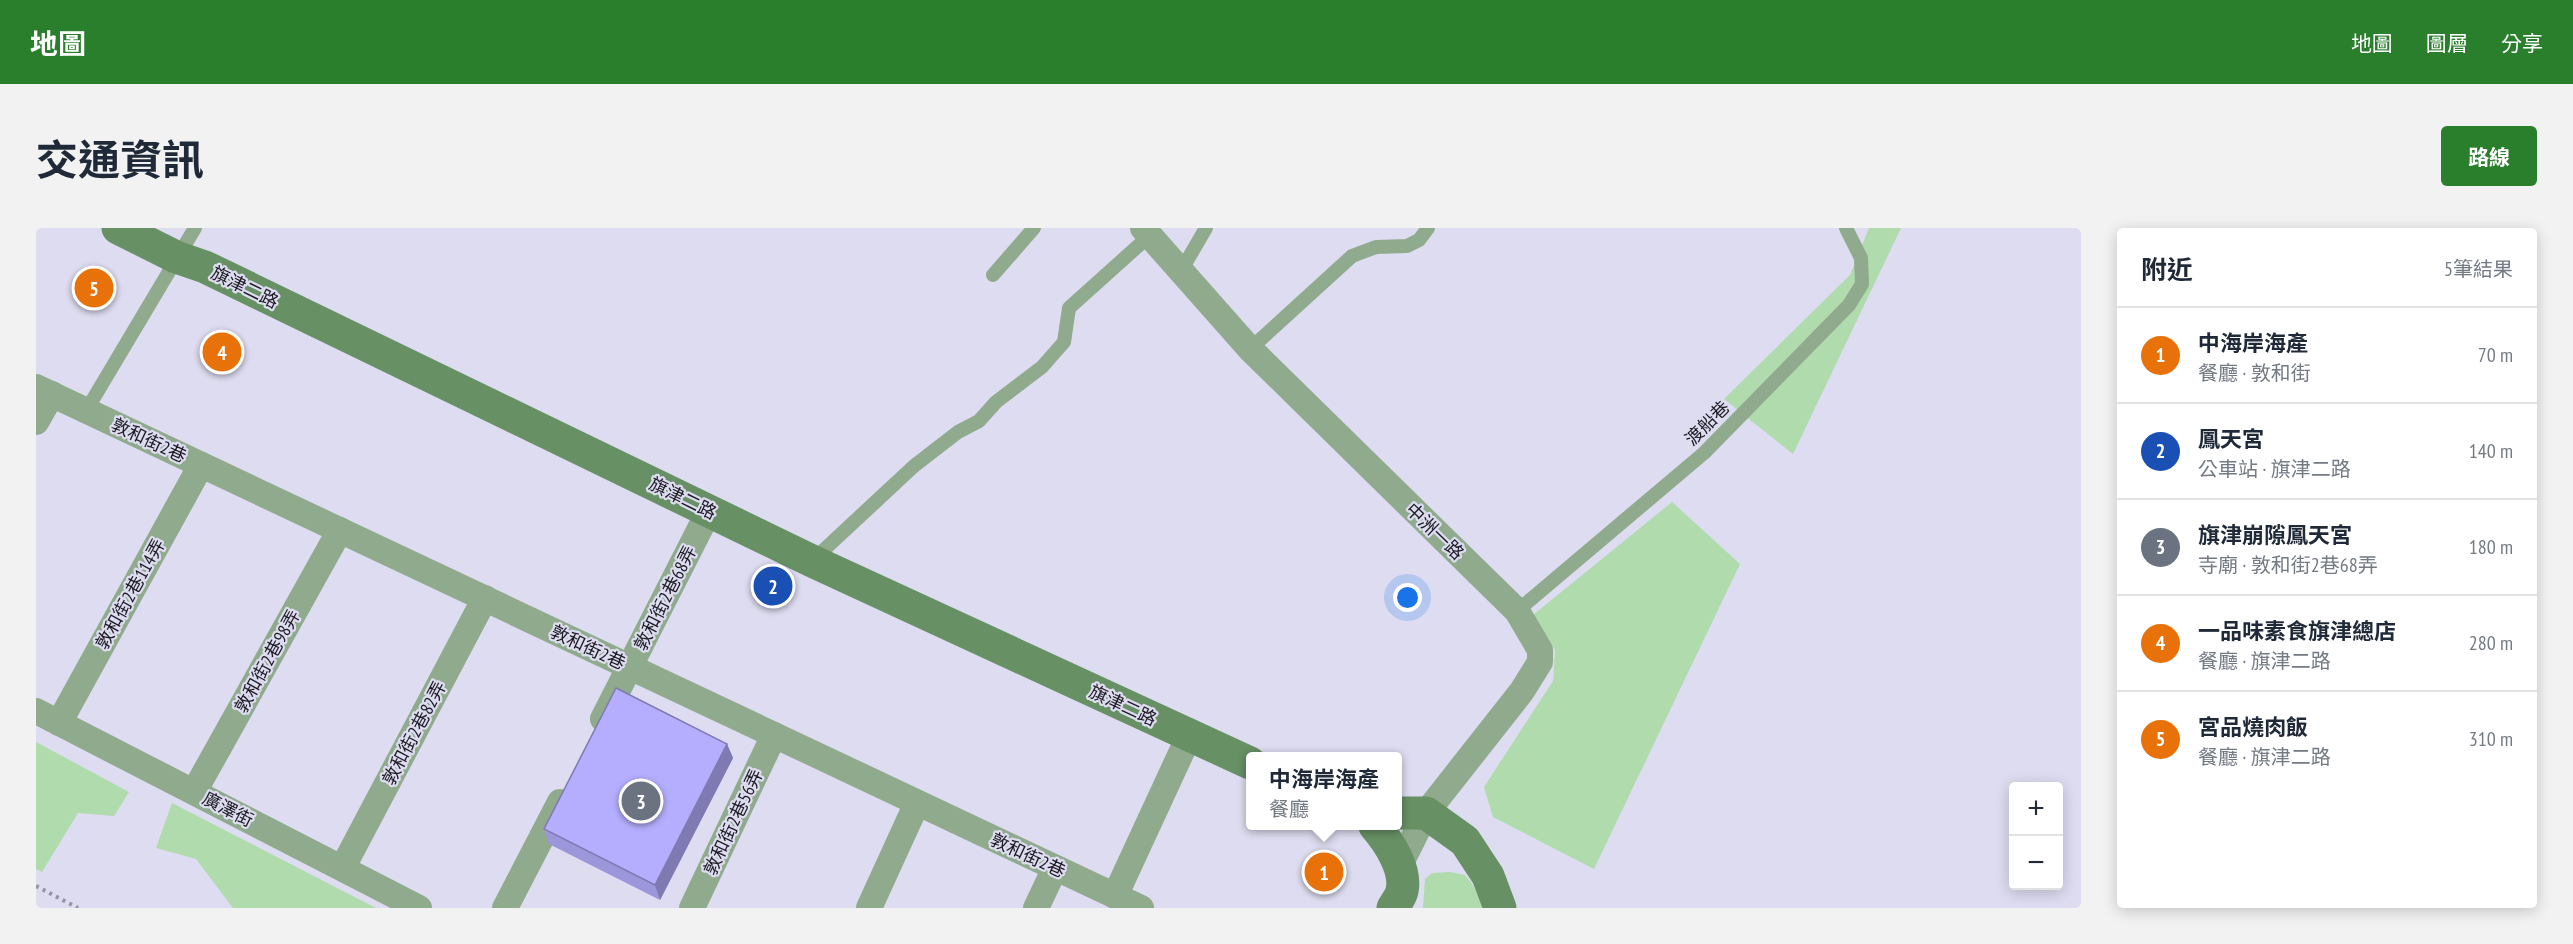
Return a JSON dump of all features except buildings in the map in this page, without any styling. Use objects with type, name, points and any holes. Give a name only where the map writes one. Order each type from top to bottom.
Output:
[{"type":"street","name":"旗津二路","points":[[118,228],[176,257],[205,267],[812,561],[1246,761]]},
{"type":"street","name":"中洲一路","points":[[1145,232],[1250,349],[1516,611],[1540,650],[1540,662],[1522,691],[1412,813],[1399,867]]},
{"type":"street","name":"敦和街2巷","points":[[44,391],[1141,908]]},
{"type":"street","points":[[36,422],[44,391]]},
{"type":"street","name":"敦和街2巷114弄","points":[[59,723],[201,465]]},
{"type":"street","name":"敦和街2巷68弄","points":[[592,740],[709,511]]},
{"type":"street","name":"敦和街2巷98弄","points":[[195,792],[340,530]]},
{"type":"street","name":"敦和街2巷82弄","points":[[343,867],[485,598]]},
{"type":"street","name":"廣澤街","points":[[36,711],[419,908]]},
{"type":"street","name":"敦和街2巷56弄","points":[[692,908],[774,735]]},
{"type":"street","points":[[1114,896],[1189,736]]},
{"type":"street","points":[[505,908],[570,782]]},
{"type":"street","points":[[869,908],[917,803]]},
{"type":"street","points":[[1412,813],[1465,841],[1488,876],[1500,908]]},
{"type":"street","points":[[1379,830],[1392,846],[1399,867],[1403,890],[1394,908]]},
{"type":"street","points":[[1036,908],[1055,868]]},
{"type":"lane","points":[[86,411],[195,228]]},
{"type":"lane","points":[[993,276],[1034,228]]},
{"type":"lane","points":[[1181,271],[1206,228]]},
{"type":"lane","points":[[1250,349],[1352,256],[1376,247],[1407,246],[1419,240],[1428,228]]},
{"type":"lane","name":"渡船巷","points":[[1516,611],[1704,453],[1850,305],[1862,284],[1862,258],[1846,228]]},
{"type":"lane","points":[[812,561],[914,466],[958,432],[979,421],[996,402],[1042,366],[1064,342],[1069,308],[1145,232]]},
{"type":"path","points":[[36,886],[78,908]]},
{"type":"green space","points":[[1869,228],[1901,228],[1793,454],[1724,399],[1850,275]]},
{"type":"green space","points":[[1672,502],[1740,564],[1594,869],[1493,817],[1484,787],[1553,681],[1555,650],[1533,615]]},
{"type":"green space","points":[[36,742],[129,792],[114,816],[78,813],[42,872],[36,869]]},
{"type":"green space","points":[[172,803],[376,908],[233,908],[196,859],[156,848]]},
{"type":"green space","points":[[1450,872],[1465,875],[1473,885],[1483,908],[1423,908],[1425,879],[1432,873]]},
{"type":"place","name":"宮品燒肉飯","points":[[94,288]]},
{"type":"place","name":"一品味素食旗津總店","points":[[222,352]]},
{"type":"place","name":"鳳天宮","points":[[773,586]]},
{"type":"place","name":"旗津崩隙鳳天宮","points":[[641,801]]},
{"type":"place","name":"中海岸海產","points":[[1324,872]]}]
